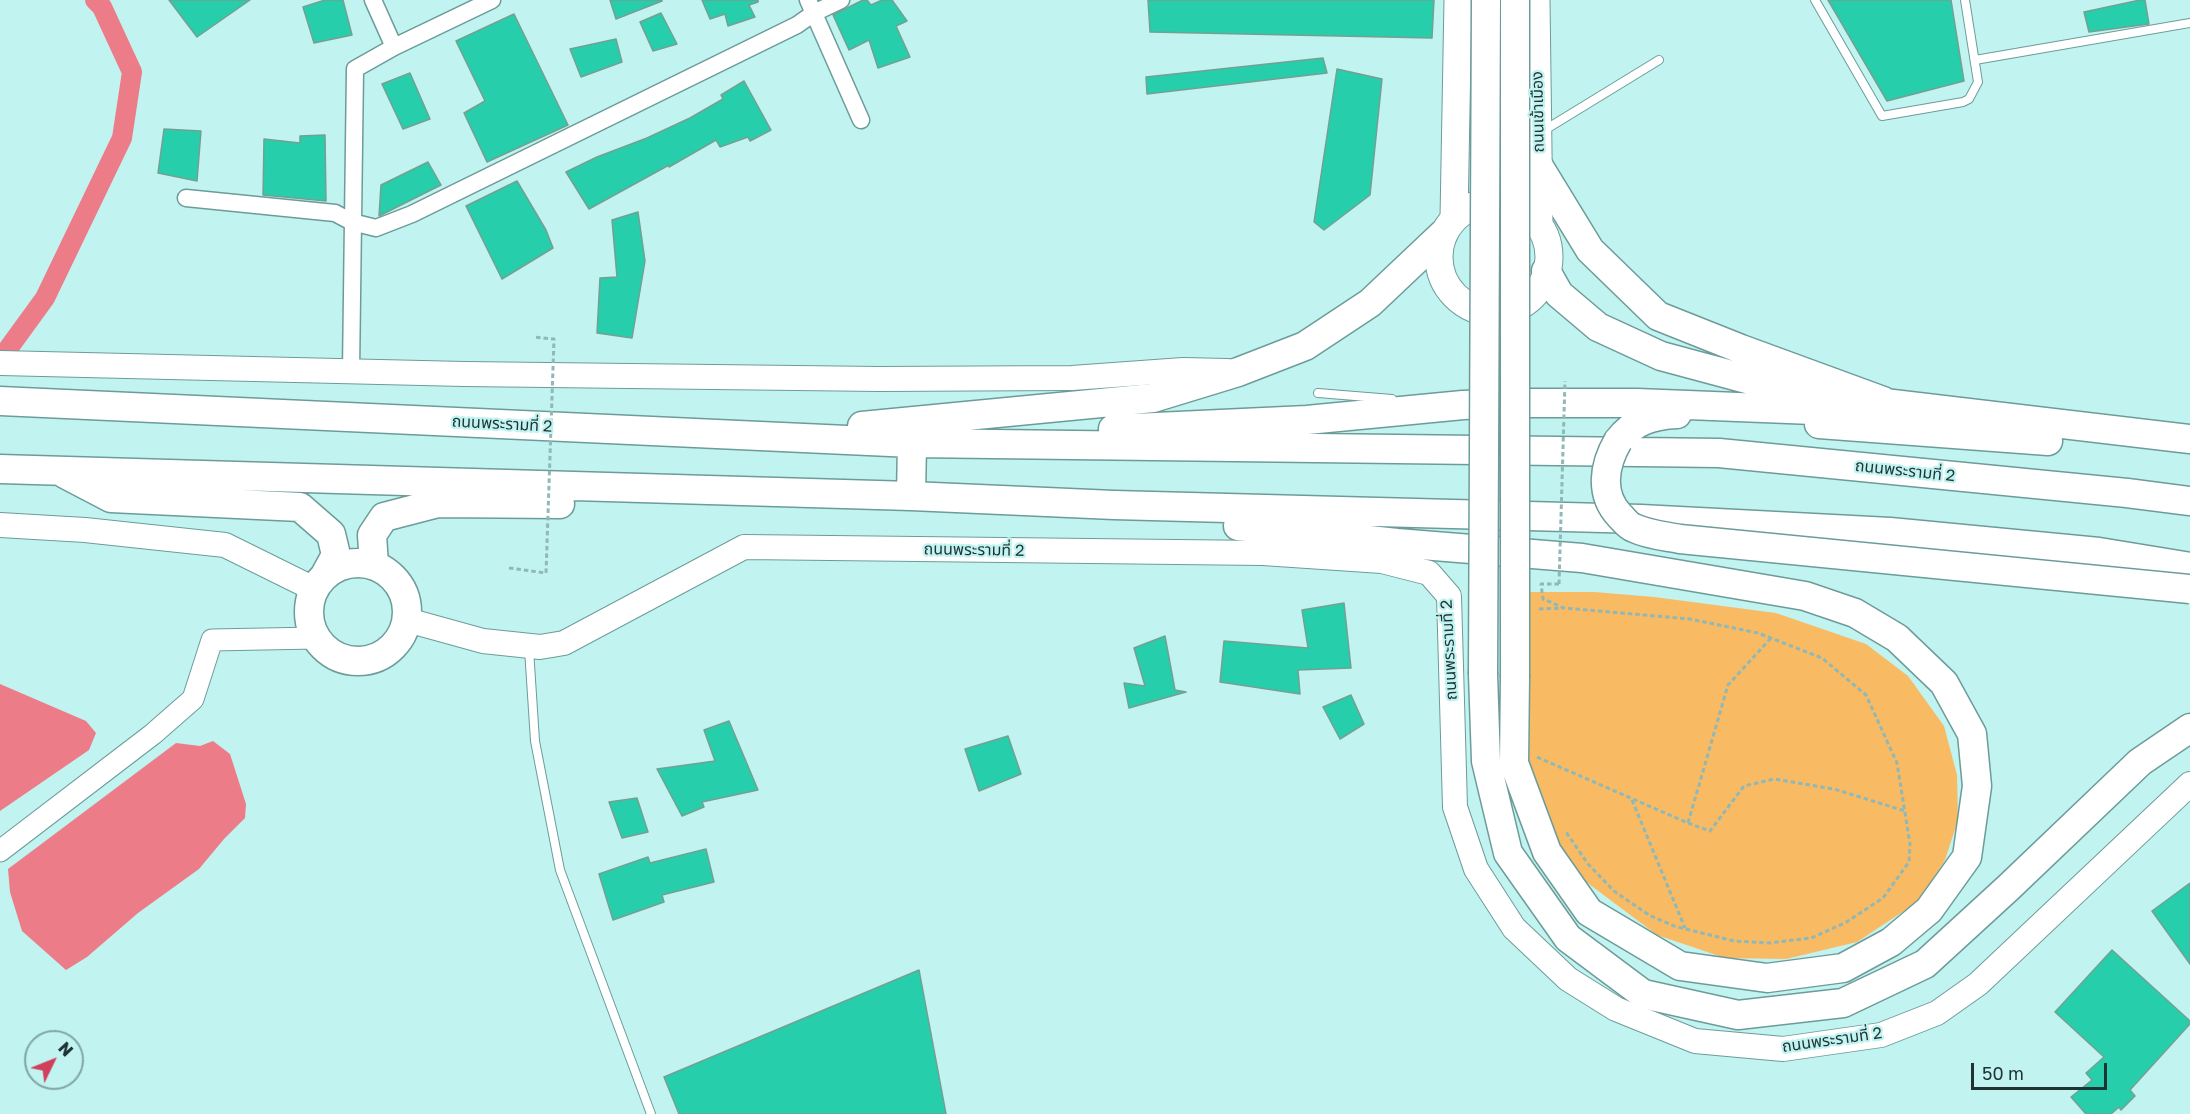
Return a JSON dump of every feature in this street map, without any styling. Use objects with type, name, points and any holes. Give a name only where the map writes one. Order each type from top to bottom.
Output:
[{"type":"highway","points":[[1486,0],[1483,674],[1486,762],[1508,853],[1568,938],[1643,994],[1738,1015],[1843,1003],[1925,964],[2140,762],[2190,728]]},
{"type":"highway","points":[[1114,505],[1249,527],[1396,543],[1582,558],[1805,596],[1855,613],[1897,638],[1944,683],[1972,734],[1977,786],[1967,857],[1929,910],[1891,942],[1843,968],[1767,978],[1680,966],[1589,912],[1546,852],[1514,763],[1515,677],[1515,0]]},
{"type":"highway","points":[[1538,165],[1590,250],[1658,316],[1741,349],[1894,404]]},
{"type":"highway","points":[[765,436],[1153,398],[1238,372],[1305,346],[1371,303],[1449,226]]},
{"type":"highway","points":[[1546,271],[1559,294],[1598,327],[1661,356],[1796,392],[2190,440]]},
{"type":"highway","points":[[1518,306],[1518,403]]},
{"type":"highway","points":[[1472,405],[1480,310]]},
{"type":"highway","name":"ถนนพระรามที่ 2","points":[[0,401],[912,443],[1719,453],[2190,501]]},
{"type":"highway","points":[[911,496],[912,443],[1178,424],[1307,420],[1518,403],[1637,403],[1813,410],[1894,404]]},
{"type":"highway","points":[[2190,458],[2064,442],[1676,414],[1650,416],[1619,439],[1609,457],[1606,488],[1610,503],[1631,527],[1652,534],[1680,539],[2190,589]]},
{"type":"highway","points":[[0,469],[699,489],[1114,505],[1641,519],[1878,532],[2099,552],[2190,567]]},
{"type":"highway","points":[[57,470],[111,498],[300,507],[331,534],[336,555],[320,582],[309,605],[310,622],[316,638],[327,651],[342,659],[359,662],[376,658],[391,649],[401,636],[407,620],[406,603],[400,587],[389,574],[374,565],[357,563],[340,566],[320,582]]},
{"type":"highway","points":[[374,565],[372,535],[384,517],[438,503],[596,505],[699,489]]},
{"type":"main road","points":[[1458,0],[1449,226],[1439,253],[1441,272],[1449,289],[1463,302],[1480,310],[1500,312],[1518,306]]},
{"type":"main road","name":"ถนนเข้าเมือง","points":[[1518,306],[1533,295],[1544,279],[1549,261],[1547,242],[1539,225],[1536,0]]},
{"type":"main road","points":[[1449,226],[1474,206],[1498,202],[1514,205],[1528,213],[1539,225]]},
{"type":"main road","points":[[0,363],[464,374],[879,379],[1072,378],[1183,370],[1238,372]]},
{"type":"main road","points":[[0,525],[85,530],[225,545],[320,582]]},
{"type":"main road","name":"ถนนพระรามที่ 2","points":[[407,620],[483,641],[540,647],[564,643],[744,547],[1263,554],[1382,561],[1429,573],[1449,596],[1455,807],[1476,869],[1514,928],[1568,979],[1616,1009],[1695,1041],[1783,1049],[1881,1035],[1937,1013],[1978,984],[2190,784]]},
{"type":"street","points":[[373,0],[394,47]]},
{"type":"street","points":[[351,371],[355,69],[394,47],[492,0]]},
{"type":"street","points":[[186,198],[335,213],[352,222],[376,228],[412,214],[797,25],[811,6],[841,0]]},
{"type":"street","points":[[811,6],[861,120]]},
{"type":"street","points":[[0,851],[153,734],[193,699],[212,640],[316,638]]},
{"type":"lane","points":[[1815,0],[1882,116],[1970,99],[1978,81],[1965,0]]},
{"type":"lane","points":[[1975,60],[2190,23]]},
{"type":"lane","points":[[1538,134],[1659,60]]},
{"type":"lane","points":[[1318,393],[1472,405]]},
{"type":"lane","points":[[529,646],[535,741],[560,870],[651,1114]]},
{"type":"path","points":[[509,568],[546,573],[554,339],[534,337]]},
{"type":"path","points":[[1564,608],[1543,599],[1541,584],[1559,584],[1565,381]]},
{"type":"path","points":[[1530,609],[1564,608],[1690,619],[1771,638],[1822,658],[1866,694],[1897,763],[1910,844],[1909,862],[1883,898],[1845,923],[1811,938],[1769,943],[1734,941],[1648,915],[1614,891],[1588,864],[1561,823]]},
{"type":"path","points":[[1688,823],[1728,685],[1771,638]]},
{"type":"path","points":[[1535,749],[1539,764]]},
{"type":"path","points":[[1537,757],[1710,831],[1744,786],[1774,779],[1834,789],[1905,811]]},
{"type":"path","points":[[1631,798],[1685,928]]},
{"type":"shaded area","points":[[1522,592],[1594,592],[1654,597],[1776,613],[1866,644],[1908,676],[1944,726],[1957,775],[1958,820],[1945,860],[1919,901],[1857,942],[1786,959],[1725,958],[1657,935],[1585,881],[1564,855],[1547,826],[1529,781]]},
{"type":"shaded area","points":[[0,684],[86,721],[96,733],[89,750],[0,811]]},
{"type":"shaded area","points":[[213,741],[230,754],[246,804],[245,818],[199,869],[138,913],[87,957],[66,970],[22,931],[10,892],[8,869],[176,743],[200,746]]},
{"type":"building","points":[[169,0],[250,0],[197,37]]},
{"type":"building","points":[[325,0],[343,0],[352,35],[314,43],[303,7]]},
{"type":"building","points":[[610,0],[662,0],[662,1],[616,19]]},
{"type":"building","points":[[702,0],[758,0],[758,2],[749,5],[755,17],[728,26],[725,14],[710,19]]},
{"type":"building","points":[[867,0],[871,5],[882,0],[892,0],[907,21],[896,26],[910,57],[878,68],[869,40],[849,50],[833,15]]},
{"type":"building","points":[[1148,0],[1434,0],[1432,38],[1150,32]]},
{"type":"building","points":[[1828,0],[1951,0],[1964,81],[1887,101]]},
{"type":"building","points":[[2145,0],[2149,24],[2089,32],[2084,12]]},
{"type":"building","points":[[661,13],[677,44],[653,51],[640,22]]},
{"type":"building","points":[[514,14],[568,125],[487,162],[464,113],[485,101],[456,41]]},
{"type":"building","points":[[616,39],[622,62],[581,77],[570,49]]},
{"type":"building","points":[[1323,58],[1327,73],[1147,94],[1146,77]]},
{"type":"building","points":[[1337,69],[1382,79],[1370,195],[1324,230],[1314,222]]},
{"type":"building","points":[[410,73],[430,119],[403,129],[382,84]]},
{"type":"building","points":[[744,81],[771,130],[750,141],[748,137],[720,147],[716,140],[589,209],[566,172],[690,118],[723,99],[721,95]]},
{"type":"building","points":[[164,129],[201,131],[197,181],[158,173]]},
{"type":"building","points":[[325,135],[326,201],[263,195],[264,139],[300,143],[300,136]]},
{"type":"building","points":[[428,162],[441,185],[379,216],[381,185]]},
{"type":"building","points":[[517,181],[546,230],[553,248],[502,279],[466,206]]},
{"type":"building","points":[[638,212],[645,261],[632,338],[597,333],[600,278],[617,277],[612,220]]},
{"type":"building","points":[[1344,603],[1351,668],[1298,670],[1300,694],[1220,682],[1224,641],[1308,648],[1302,610]]},
{"type":"building","points":[[1165,636],[1175,690],[1186,692],[1129,708],[1124,683],[1145,686],[1134,648]]},
{"type":"building","points":[[1351,695],[1364,724],[1340,739],[1323,707]]},
{"type":"building","points":[[729,721],[758,790],[702,802],[704,807],[682,816],[657,769],[715,761],[704,730]]},
{"type":"building","points":[[1008,736],[1021,774],[979,791],[965,749]]},
{"type":"building","points":[[637,798],[648,832],[622,838],[609,802]]},
{"type":"building","points":[[706,849],[714,882],[662,895],[664,902],[613,920],[599,874],[648,857],[650,863]]},
{"type":"building","points":[[2190,883],[2190,964],[2152,911]]},
{"type":"building","points":[[2112,950],[2190,1021],[2190,1024],[2130,1090],[2135,1096],[2121,1110],[2119,1107],[2111,1114],[2086,1114],[2071,1097],[2092,1080],[2086,1073],[2104,1057],[2055,1012]]},
{"type":"building","points":[[919,970],[946,1114],[679,1114],[664,1077]]},
{"type":"waterway","points":[[0,360],[45,298],[122,138],[132,72],[102,7],[95,0]]}]
